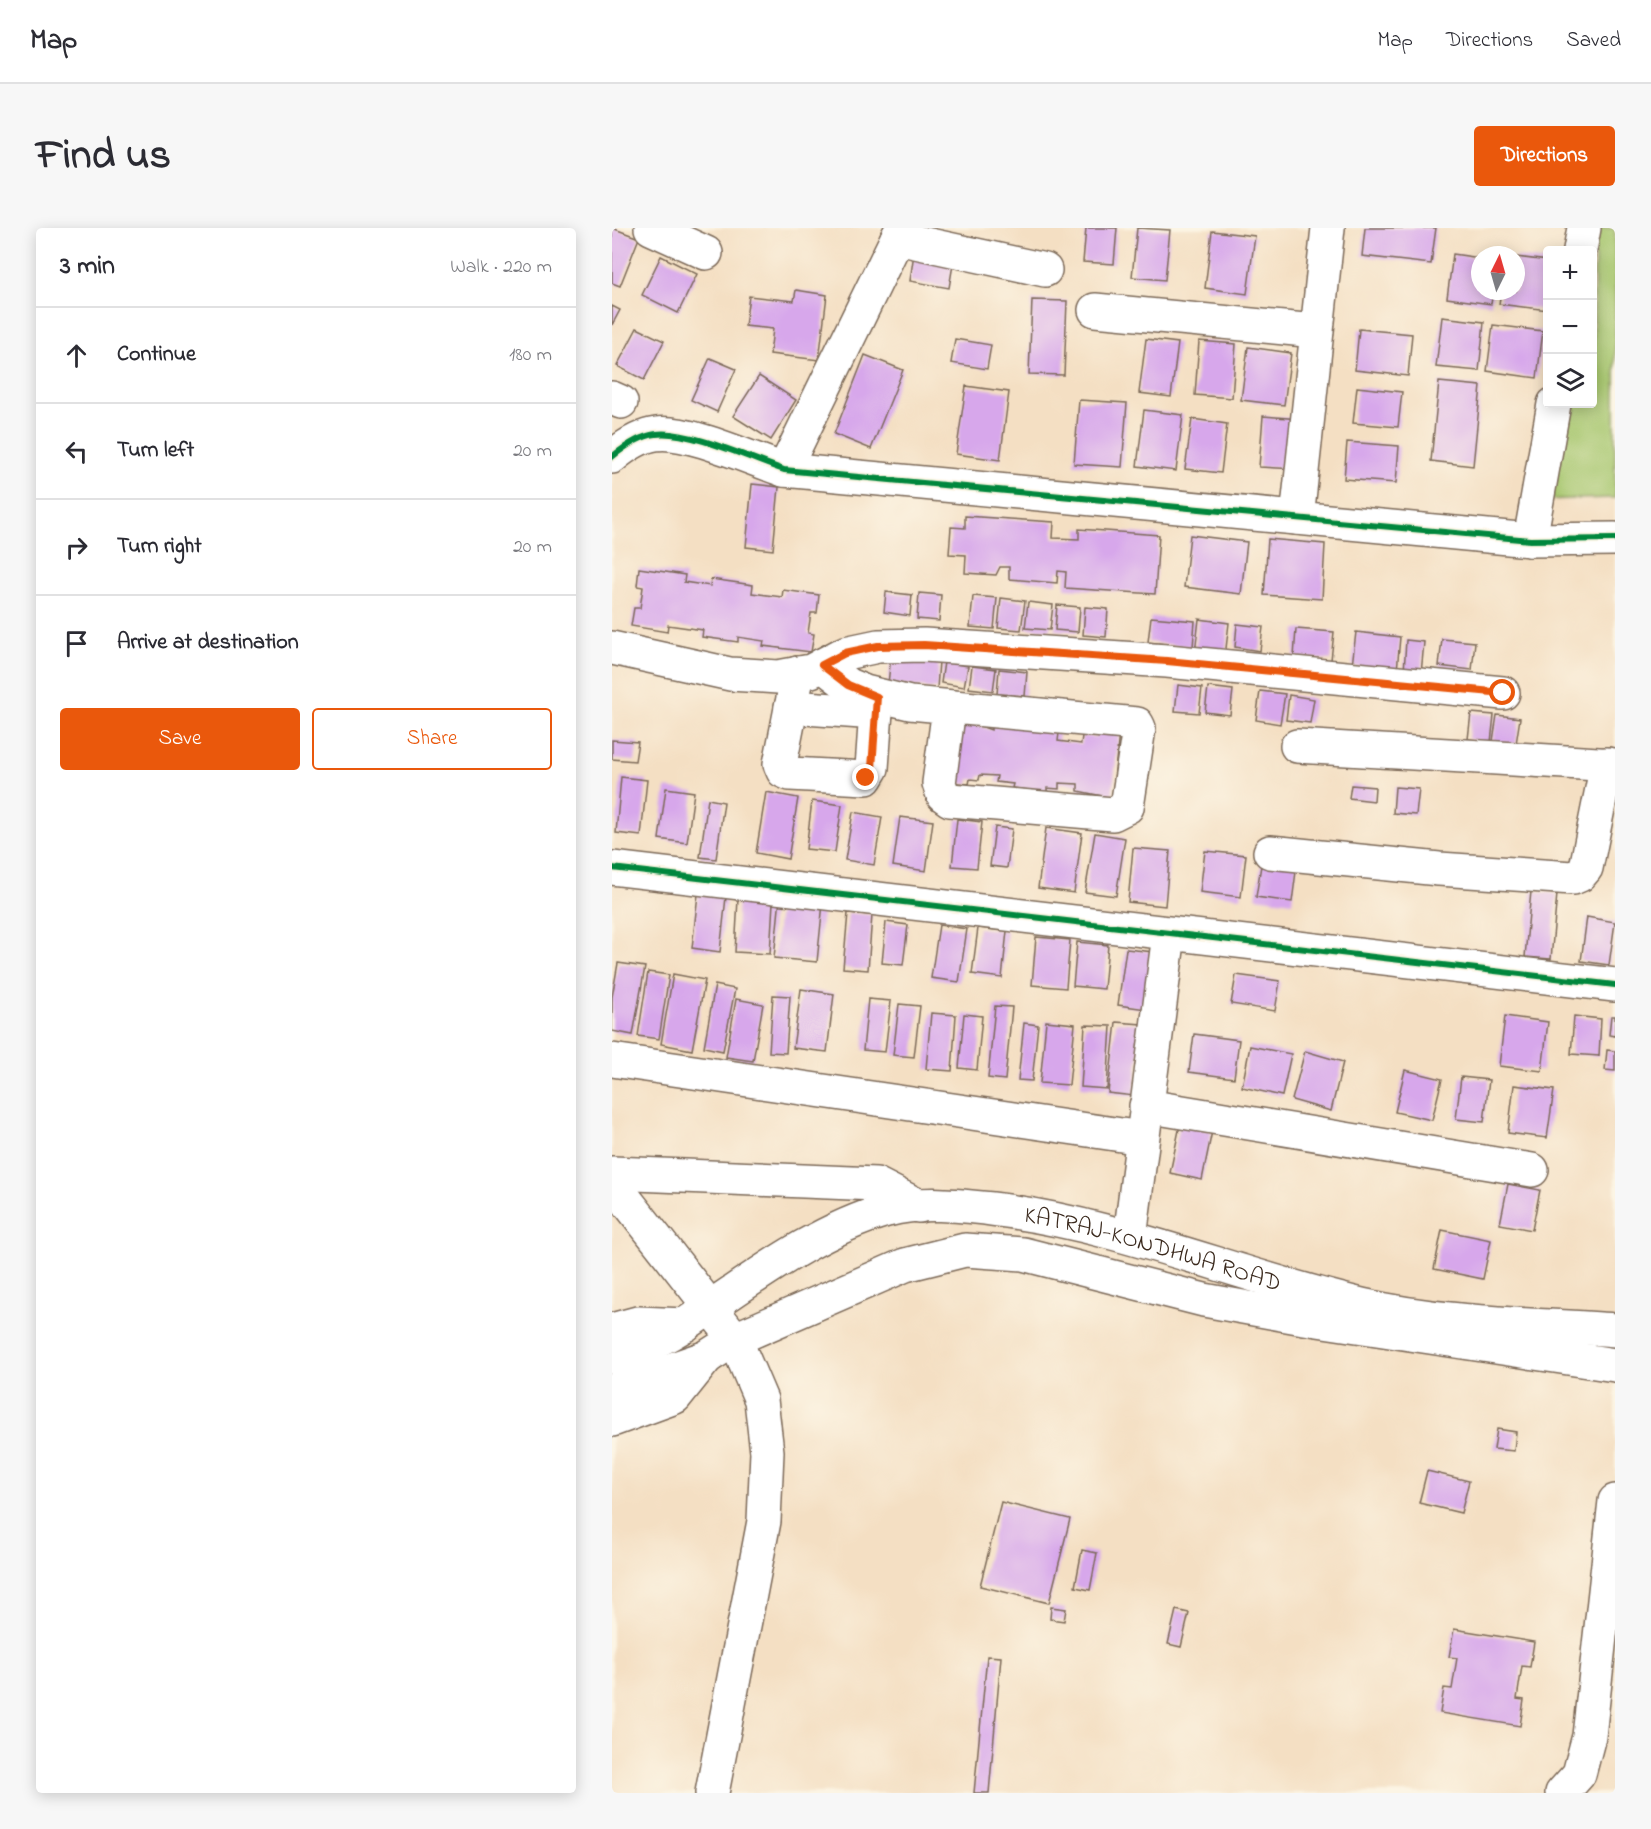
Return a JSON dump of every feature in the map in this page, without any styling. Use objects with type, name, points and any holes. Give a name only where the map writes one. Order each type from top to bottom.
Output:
[{"type":"main road","points":[[651,228],[706,253]]},
{"type":"main road","points":[[1297,518],[1328,228]]},
{"type":"main road","points":[[1581,246],[1584,228]]},
{"type":"main road","points":[[784,470],[899,233],[1045,270]]},
{"type":"main road","points":[[1095,310],[1316,331]]},
{"type":"main road","points":[[1530,540],[1553,408]]},
{"type":"main road","points":[[612,457],[626,446],[657,434],[687,437],[784,470],[1530,540],[1615,539]]},
{"type":"main road","points":[[612,648],[730,674],[778,677],[810,669],[845,653],[878,646],[924,645],[1167,661],[1503,693]]},
{"type":"main road","points":[[810,669],[848,685],[876,705]]},
{"type":"main road","points":[[810,669],[791,707],[781,754],[780,764],[783,771],[790,774],[860,779],[871,773],[876,705]]},
{"type":"main road","points":[[791,707],[876,705],[948,708],[1137,724],[1127,807],[1113,813],[950,800],[943,795],[939,783],[948,708]]},
{"type":"main road","points":[[1270,852],[1439,869],[1573,878],[1581,875],[1586,868],[1611,765],[1298,746]]},
{"type":"main road","points":[[612,868],[1615,986]]},
{"type":"main road","points":[[1130,1237],[1168,934]]},
{"type":"main road","points":[[612,1060],[1532,1170]]},
{"type":"main road","points":[[612,1173],[876,1184],[920,1206]]},
{"type":"main road","points":[[612,1182],[735,1339],[761,1400],[767,1452],[764,1521],[712,1793]]},
{"type":"main road","name":"KATRAJ-KONDHWA ROAD","points":[[652,1360],[685,1325],[817,1237],[888,1210],[920,1206],[954,1205],[1023,1213],[1130,1237],[1309,1292],[1365,1306],[1453,1319],[1615,1330]]},
{"type":"main road","name":"KATRAJ-KONDHWA ROAD","points":[[707,1357],[735,1339],[905,1265],[965,1250],[1023,1254],[1204,1300],[1304,1318],[1615,1365]]},
{"type":"main road","points":[[612,1330],[638,1323],[685,1325]]},
{"type":"main road","points":[[612,1357],[652,1360],[707,1357]]},
{"type":"main road","points":[[612,1420],[675,1397],[707,1357]]},
{"type":"main road","points":[[612,1390],[652,1360]]},
{"type":"main road","points":[[1562,1793],[1579,1774],[1589,1736],[1615,1501]]},
{"type":"green space","points":[[1595,228],[1615,228],[1615,498],[1537,500],[1556,408],[1597,408],[1597,246],[1595,246]]},
{"type":"building","points":[[612,228],[639,238],[620,286],[612,283]]},
{"type":"building","points":[[1086,228],[1117,228],[1114,264],[1083,262]]},
{"type":"building","points":[[1137,228],[1170,230],[1165,280],[1132,277]]},
{"type":"building","points":[[1365,228],[1436,228],[1431,264],[1362,256]]},
{"type":"building","points":[[1212,231],[1255,236],[1247,294],[1205,288]]},
{"type":"building","points":[[914,253],[954,259],[949,288],[910,281]]},
{"type":"building","points":[[1453,254],[1471,257],[1471,300],[1492,300],[1491,304],[1447,298]]},
{"type":"building","points":[[661,256],[697,274],[678,313],[642,295]]},
{"type":"building","points":[[1525,258],[1543,260],[1543,309],[1499,304],[1500,300],[1525,300]]},
{"type":"building","points":[[796,290],[827,295],[819,360],[770,354],[773,329],[745,326],[749,296],[794,301]]},
{"type":"building","points":[[1032,300],[1067,301],[1064,375],[1029,374]]},
{"type":"building","points":[[612,306],[620,310],[612,325]]},
{"type":"building","points":[[1442,317],[1484,322],[1479,371],[1436,367]]},
{"type":"building","points":[[1493,325],[1543,331],[1537,378],[1487,371]]},
{"type":"building","points":[[637,328],[664,341],[644,380],[617,366]]},
{"type":"building","points":[[1359,329],[1412,334],[1408,376],[1355,370]]},
{"type":"building","points":[[955,339],[991,345],[987,369],[951,363]]},
{"type":"building","points":[[1146,339],[1178,343],[1171,397],[1139,393]]},
{"type":"building","points":[[1199,341],[1236,344],[1232,398],[1195,395]]},
{"type":"building","points":[[1248,347],[1291,353],[1284,405],[1241,400]]},
{"type":"building","points":[[865,355],[903,370],[871,449],[834,434]]},
{"type":"building","points":[[710,358],[736,369],[717,412],[691,400]]},
{"type":"building","points":[[759,376],[796,400],[771,440],[733,416]]},
{"type":"building","points":[[1439,382],[1481,386],[1473,466],[1431,461]]},
{"type":"building","points":[[966,386],[1009,392],[1000,460],[956,454]]},
{"type":"building","points":[[1357,387],[1402,392],[1398,427],[1353,423]]},
{"type":"building","points":[[1079,400],[1127,403],[1122,467],[1074,464]]},
{"type":"building","points":[[1144,410],[1183,415],[1176,471],[1137,466]]},
{"type":"building","points":[[1263,416],[1300,419],[1296,469],[1259,467]]},
{"type":"building","points":[[1192,419],[1227,424],[1221,473],[1185,469]]},
{"type":"building","points":[[1347,442],[1399,446],[1396,483],[1344,479]]},
{"type":"building","points":[[752,484],[779,487],[773,550],[746,547]]},
{"type":"building","points":[[965,516],[1054,522],[1053,538],[1079,539],[1079,529],[1159,535],[1155,594],[1065,588],[1066,572],[1058,571],[1057,583],[1009,579],[1009,567],[1000,567],[996,575],[965,573],[966,555],[949,554],[951,527],[965,528]]},
{"type":"building","points":[[1190,535],[1247,542],[1241,594],[1184,587]]},
{"type":"building","points":[[1268,539],[1325,544],[1322,599],[1264,595]]},
{"type":"building","points":[[639,568],[685,575],[684,582],[710,586],[711,579],[753,585],[752,593],[782,597],[783,590],[819,595],[817,613],[811,613],[808,633],[814,634],[811,652],[763,646],[764,641],[738,637],[738,642],[702,637],[703,630],[668,625],[667,632],[631,626],[634,608],[640,608],[643,587],[637,586]]},
{"type":"building","points":[[886,592],[912,595],[910,616],[884,612]]},
{"type":"building","points":[[919,593],[941,595],[939,621],[917,619]]},
{"type":"building","points":[[973,596],[997,598],[994,629],[970,627]]},
{"type":"building","points":[[1001,598],[1025,601],[1021,630],[998,628]]},
{"type":"building","points":[[1028,602],[1053,605],[1050,630],[1025,628]]},
{"type":"building","points":[[1057,605],[1080,607],[1078,632],[1055,630]]},
{"type":"building","points":[[1085,607],[1108,609],[1106,637],[1083,635]]},
{"type":"building","points":[[1151,617],[1195,621],[1193,647],[1148,642]]},
{"type":"building","points":[[1199,619],[1229,623],[1225,657],[1195,653]]},
{"type":"building","points":[[1237,624],[1263,627],[1260,651],[1235,647]]},
{"type":"building","points":[[1296,629],[1334,632],[1331,660],[1294,657]]},
{"type":"building","points":[[1356,632],[1400,637],[1397,671],[1352,666]]},
{"type":"building","points":[[1442,639],[1475,642],[1472,670],[1439,666]]},
{"type":"building","points":[[1406,640],[1424,642],[1421,674],[1404,672]]},
{"type":"building","points":[[891,656],[939,661],[937,689],[888,684]]},
{"type":"building","points":[[944,662],[968,666],[964,687],[941,683]]},
{"type":"building","points":[[972,666],[996,669],[993,691],[969,688]]},
{"type":"building","points":[[999,669],[1027,672],[1025,696],[997,694]]},
{"type":"building","points":[[1178,685],[1202,688],[1199,713],[1175,711]]},
{"type":"building","points":[[1208,687],[1233,690],[1230,715],[1205,712]]},
{"type":"building","points":[[1260,691],[1285,694],[1280,724],[1256,720]]},
{"type":"building","points":[[1289,695],[1314,699],[1310,723],[1286,720]]},
{"type":"building","points":[[1471,713],[1494,715],[1491,742],[1468,739]]},
{"type":"building","points":[[1497,715],[1520,718],[1516,744],[1493,741]]},
{"type":"building","points":[[952,716],[991,730],[991,726],[1052,726],[1051,733],[1059,733],[1058,741],[1081,744],[1082,736],[1096,737],[1097,730],[1119,733],[1112,798],[1078,791],[1078,784],[1059,783],[1059,789],[1047,788],[1047,792],[1012,788],[1013,784],[996,782],[997,776],[980,775],[979,780],[970,779],[969,784],[946,782]]},
{"type":"building","points":[[612,740],[638,742],[635,761],[612,759]]},
{"type":"building","points":[[621,777],[647,780],[641,836],[616,833]]},
{"type":"building","points":[[1351,785],[1375,787],[1374,801],[1349,798]]},
{"type":"building","points":[[1395,787],[1419,789],[1416,815],[1393,813]]},
{"type":"building","points":[[666,788],[694,792],[687,843],[659,839]]},
{"type":"building","points":[[766,792],[798,798],[788,859],[756,853]]},
{"type":"building","points":[[708,799],[724,802],[716,859],[700,857]]},
{"type":"building","points":[[812,801],[842,805],[835,852],[806,849]]},
{"type":"building","points":[[853,812],[882,817],[874,865],[845,860]]},
{"type":"building","points":[[900,817],[933,821],[926,871],[893,866]]},
{"type":"building","points":[[957,819],[982,822],[977,868],[952,866]]},
{"type":"building","points":[[995,827],[1012,829],[1007,868],[990,866]]},
{"type":"building","points":[[1046,828],[1082,833],[1074,893],[1038,888]]},
{"type":"building","points":[[1095,833],[1125,838],[1116,896],[1085,892]]},
{"type":"building","points":[[1133,848],[1170,851],[1165,906],[1128,902]]},
{"type":"building","points":[[1205,851],[1246,855],[1241,897],[1200,892]]},
{"type":"building","points":[[1262,859],[1297,864],[1292,902],[1256,897]]},
{"type":"building","points":[[1531,891],[1557,894],[1551,959],[1525,957]]},
{"type":"building","points":[[698,894],[726,897],[720,952],[692,948]]},
{"type":"building","points":[[780,898],[823,903],[817,962],[774,958]]},
{"type":"building","points":[[738,899],[773,902],[770,954],[735,952]]},
{"type":"building","points":[[848,913],[872,915],[868,970],[843,968]]},
{"type":"building","points":[[1587,917],[1615,922],[1609,965],[1581,961]]},
{"type":"building","points":[[886,922],[908,925],[903,965],[882,963]]},
{"type":"building","points":[[939,925],[967,929],[959,982],[931,978]]},
{"type":"building","points":[[978,928],[1007,931],[1002,978],[972,974]]},
{"type":"building","points":[[1036,937],[1070,940],[1066,988],[1032,985]]},
{"type":"building","points":[[1077,942],[1108,945],[1104,989],[1073,986]]},
{"type":"building","points":[[1126,949],[1154,952],[1146,1009],[1118,1005]]},
{"type":"building","points":[[618,963],[645,967],[633,1035],[612,1031],[612,997]]},
{"type":"building","points":[[648,972],[669,975],[659,1039],[638,1036]]},
{"type":"building","points":[[673,974],[705,980],[692,1050],[661,1044]]},
{"type":"building","points":[[1236,975],[1280,981],[1275,1011],[1231,1004]]},
{"type":"building","points":[[715,985],[735,989],[723,1051],[704,1047]]},
{"type":"building","points":[[801,989],[834,994],[827,1052],[793,1048]]},
{"type":"building","points":[[773,995],[790,996],[786,1053],[769,1052]]},
{"type":"building","points":[[736,999],[763,1004],[753,1061],[726,1057]]},
{"type":"building","points":[[868,999],[891,1001],[885,1052],[863,1050]]},
{"type":"building","points":[[899,1004],[920,1006],[914,1057],[893,1055]]},
{"type":"building","points":[[995,1006],[1012,1007],[1005,1080],[988,1078]]},
{"type":"building","points":[[931,1013],[956,1015],[952,1071],[926,1069]]},
{"type":"building","points":[[964,1014],[982,1016],[977,1070],[959,1068]]},
{"type":"building","points":[[1505,1016],[1548,1022],[1542,1071],[1499,1066]]},
{"type":"building","points":[[1574,1016],[1601,1019],[1599,1056],[1571,1054]]},
{"type":"building","points":[[1611,1016],[1615,1016],[1615,1036],[1609,1035]]},
{"type":"building","points":[[1046,1021],[1075,1024],[1069,1085],[1040,1083]]},
{"type":"building","points":[[1116,1022],[1142,1024],[1134,1096],[1108,1093]]},
{"type":"building","points":[[1024,1023],[1038,1025],[1032,1081],[1018,1080]]},
{"type":"building","points":[[1085,1025],[1111,1026],[1107,1089],[1081,1087]]},
{"type":"building","points":[[1194,1034],[1239,1040],[1234,1078],[1189,1072]]},
{"type":"building","points":[[1250,1046],[1291,1054],[1282,1096],[1242,1087]]},
{"type":"building","points":[[1607,1050],[1615,1051],[1615,1071],[1605,1070]]},
{"type":"building","points":[[1305,1051],[1343,1062],[1331,1111],[1292,1100]]},
{"type":"building","points":[[1405,1070],[1442,1079],[1432,1120],[1395,1112]]},
{"type":"building","points":[[1461,1077],[1489,1080],[1484,1122],[1456,1119]]},
{"type":"building","points":[[1514,1085],[1554,1090],[1547,1138],[1508,1133]]},
{"type":"building","points":[[1180,1125],[1212,1131],[1202,1180],[1170,1173]]},
{"type":"building","points":[[1508,1184],[1540,1190],[1532,1230],[1500,1224]]},
{"type":"building","points":[[1442,1230],[1491,1240],[1483,1279],[1434,1269]]},
{"type":"building","points":[[1497,1429],[1516,1432],[1514,1451],[1494,1449]]},
{"type":"building","points":[[1427,1471],[1469,1481],[1461,1513],[1419,1503]]},
{"type":"building","points":[[1001,1502],[1070,1519],[1049,1603],[980,1586]]},
{"type":"building","points":[[1082,1550],[1097,1553],[1090,1590],[1075,1587]]},
{"type":"building","points":[[1051,1607],[1066,1609],[1064,1621],[1050,1619]]},
{"type":"building","points":[[1176,1610],[1189,1613],[1181,1647],[1168,1644]]},
{"type":"building","points":[[1454,1629],[1534,1642],[1530,1667],[1522,1666],[1517,1699],[1524,1700],[1520,1726],[1440,1713],[1444,1688],[1452,1689],[1457,1658],[1449,1657]]},
{"type":"building","points":[[987,1656],[1001,1657],[989,1793],[974,1793]]},
{"type":"cycle path","points":[[612,457],[644,437],[669,434],[702,441],[784,470],[1530,540],[1615,539]]},
{"type":"cycle path","points":[[612,868],[1615,985]]},
{"type":"route","points":[[866,778],[872,768],[877,697],[848,685],[822,665],[845,653],[878,646],[924,645],[1167,661],[1503,693]]}]
